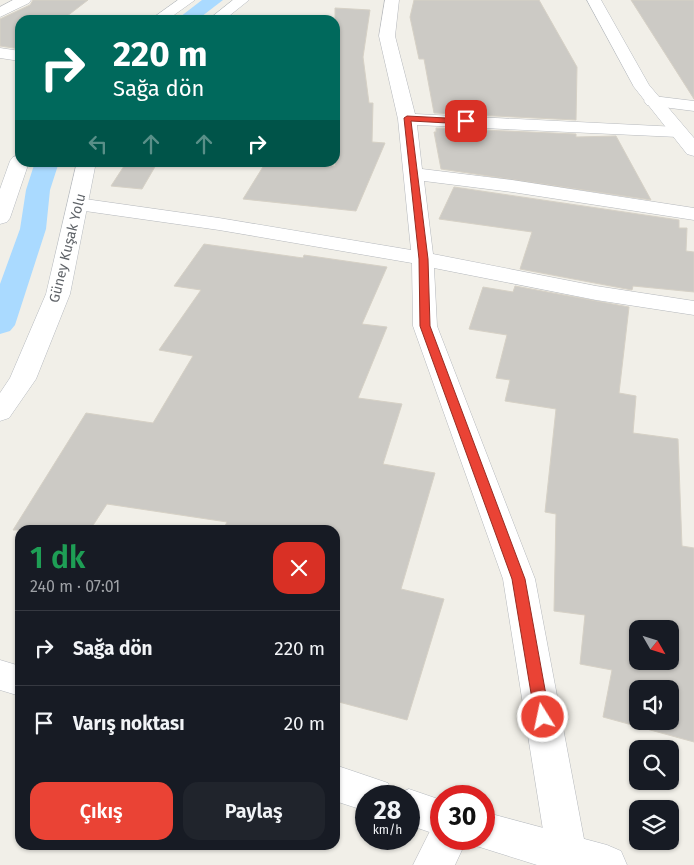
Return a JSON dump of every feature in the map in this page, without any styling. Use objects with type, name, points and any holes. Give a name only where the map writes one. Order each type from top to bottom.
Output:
[{"type":"street","points":[[0,13],[24,0]]},
{"type":"street","points":[[165,15],[188,0]]},
{"type":"street","points":[[222,15],[242,0]]},
{"type":"street","points":[[392,0],[387,36],[407,118],[412,174],[424,259],[425,326],[519,579],[567,855]]},
{"type":"street","points":[[594,0],[642,87],[694,150]]},
{"type":"street","points":[[0,53],[15,55]]},
{"type":"street","points":[[653,100],[694,106]]},
{"type":"street","points":[[407,118],[678,132]]},
{"type":"street","points":[[2,206],[18,167]]},
{"type":"street","name":"Güney Kuşak Yolu","points":[[0,412],[22,379],[58,294],[87,167]]},
{"type":"street","points":[[412,174],[512,186],[694,214]]},
{"type":"street","points":[[78,204],[219,224],[424,259],[596,293],[694,308]]},
{"type":"street","points":[[0,675],[15,680]]},
{"type":"street","points":[[340,786],[355,790]]},
{"type":"street","points":[[495,834],[608,865]]},
{"type":"street","points":[[433,865],[441,850]]},
{"type":"building","points":[[33,0],[88,0],[68,15],[15,15],[15,48],[0,46],[0,19],[30,5]]},
{"type":"building","points":[[414,0],[539,0],[577,67],[576,120],[434,113],[424,59],[419,59],[410,17]]},
{"type":"building","points":[[631,0],[694,0],[694,99]]},
{"type":"building","points":[[335,8],[370,10],[363,57],[369,103],[373,103],[372,142],[385,143],[356,211],[243,199],[263,167],[340,167],[340,15],[335,15]]},
{"type":"building","points":[[436,128],[576,134],[576,137],[616,136],[651,200],[441,169],[434,132],[436,132]]},
{"type":"building","points":[[123,167],[155,167],[142,189],[111,186]]},
{"type":"building","points":[[454,187],[679,220],[679,228],[687,228],[686,251],[694,252],[694,292],[633,286],[632,290],[520,269],[532,232],[439,219]]},
{"type":"building","points":[[204,244],[303,258],[304,255],[387,267],[362,324],[387,327],[358,398],[402,404],[383,464],[435,473],[401,589],[444,599],[407,720],[340,702],[340,525],[226,525],[227,522],[107,504],[93,525],[16,525],[86,413],[153,423],[193,356],[159,350],[201,290],[174,286]]},
{"type":"building","points":[[515,286],[629,307],[619,393],[636,396],[633,433],[678,439],[682,546],[694,548],[694,742],[650,730],[679,730],[679,680],[629,680],[629,724],[603,717],[612,670],[580,664],[585,615],[554,611],[556,514],[545,512],[556,409],[505,401],[510,380],[496,378],[507,335],[469,329],[483,287],[513,292]]},
{"type":"waterway","points":[[192,15],[214,0]]},
{"type":"waterway","points":[[0,325],[33,229],[38,190],[45,167]]},
{"type":"route","points":[[466,121],[407,118],[412,174],[424,259],[425,326],[519,579],[543,717]]}]
